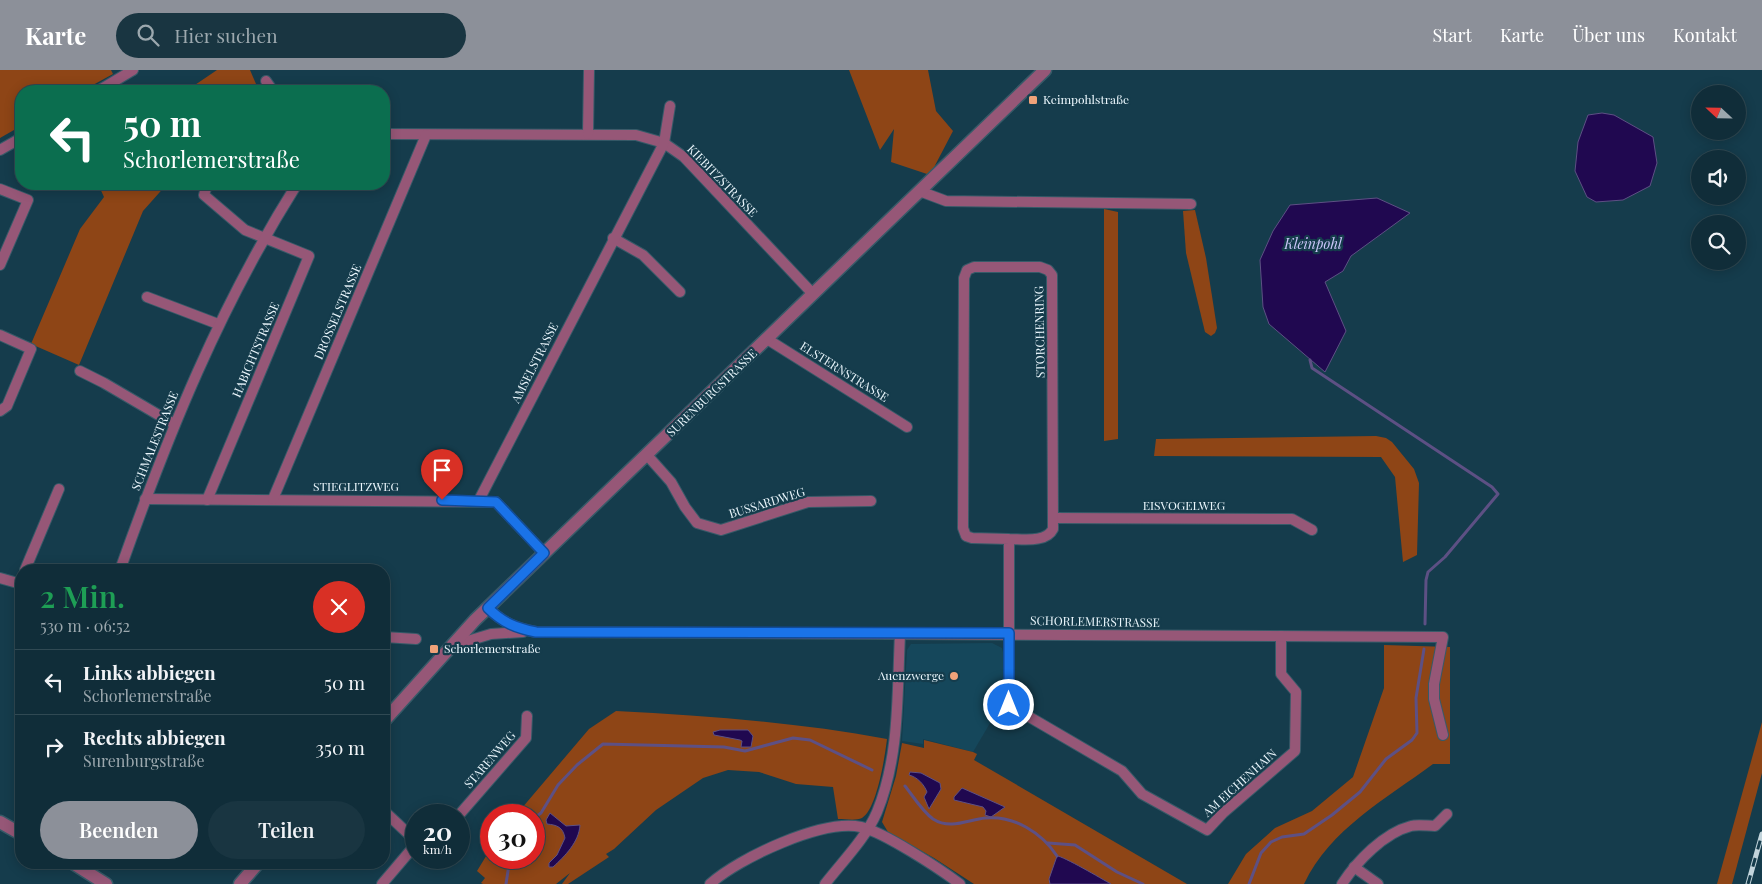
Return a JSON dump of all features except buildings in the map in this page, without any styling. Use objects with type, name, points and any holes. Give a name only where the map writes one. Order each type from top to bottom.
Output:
[{"type":"street","points":[[108,85],[133,70]]},
{"type":"street","points":[[588,134],[589,70]]},
{"type":"street","name":"SURENBURGSTRASSE","points":[[390,714],[488,608],[813,294],[922,192],[1045,70]]},
{"type":"street","points":[[266,81],[269,85]]},
{"type":"street","name":"AMSELSTRASSE","points":[[479,500],[613,238],[664,143],[670,106]]},
{"type":"street","points":[[390,134],[426,134]]},
{"type":"street","name":"KIEBITZSTRASSE","points":[[426,134],[636,135],[664,143],[684,157],[813,294]]},
{"type":"street","name":"DROSSELSTRASSE","points":[[273,499],[426,134]]},
{"type":"street","points":[[0,150],[15,141]]},
{"type":"street","points":[[0,189],[28,200],[0,265]]},
{"type":"street","points":[[206,190],[204,195],[245,230],[262,239]]},
{"type":"street","name":"SCHMALESTRASSE","points":[[122,564],[174,424],[218,324],[262,239],[293,190]]},
{"type":"street","points":[[922,192],[946,202],[1191,204]]},
{"type":"street","points":[[613,238],[643,255],[680,292]]},
{"type":"street","name":"HABICHTSTRASSE","points":[[206,500],[309,256],[262,239]]},
{"type":"street","name":"STORCHENRING","points":[[974,267],[1040,267],[1048,270],[1052,275],[1053,529],[1051,534],[1044,538],[1009,540],[972,538],[966,536],[964,528],[964,278],[967,270],[974,267]]},
{"type":"street","points":[[147,296],[218,324]]},
{"type":"street","points":[[0,335],[31,349],[7,406],[0,411]]},
{"type":"street","name":"ELSTERNSTRASSE","points":[[767,339],[907,426]]},
{"type":"street","points":[[80,371],[174,424]]},
{"type":"street","name":"BUSSARDWEG","points":[[647,455],[671,482],[684,507],[697,523],[722,530],[808,502],[871,501]]},
{"type":"street","points":[[28,564],[59,489]]},
{"type":"street","name":"STIEGLITZWEG","points":[[145,499],[479,500],[496,502],[544,553]]},
{"type":"street","name":"EISVOGELWEG","points":[[1053,518],[1292,519],[1312,530]]},
{"type":"street","points":[[1009,540],[1009,633]]},
{"type":"street","points":[[0,578],[15,581]]},
{"type":"street","name":"SCHORLEMERSTRASSE","points":[[488,608],[502,620],[516,628],[536,632]]},
{"type":"street","name":"SCHORLEMERSTRASSE","points":[[451,646],[492,634],[536,632],[1009,633],[1443,637],[1434,684],[1434,699],[1443,735]]},
{"type":"street","name":"AM EICHENHAIN","points":[[1009,633],[1009,705],[1122,772],[1142,794],[1207,830],[1223,813],[1295,751],[1296,692],[1281,674],[1280,636]]},
{"type":"street","points":[[825,884],[867,829],[876,813],[890,772],[894,748],[900,634]]},
{"type":"street","points":[[390,637],[416,639]]},
{"type":"street","name":"STARENWEG","points":[[469,804],[526,738],[527,716]]},
{"type":"street","points":[[1342,884],[1354,867],[1381,842],[1412,826],[1435,826],[1447,814]]},
{"type":"street","points":[[390,817],[405,831]]},
{"type":"street","points":[[0,822],[15,831]]},
{"type":"street","points":[[710,884],[746,859],[781,842],[838,827],[867,829],[944,872],[960,884]]},
{"type":"street","points":[[382,884],[405,856]]},
{"type":"street","points":[[1354,867],[1378,884]]},
{"type":"street","points":[[88,869],[106,884]]},
{"type":"street","points":[[240,884],[253,869]]},
{"type":"shaded area","points":[[0,70],[111,70],[113,74],[93,85],[15,85],[15,129],[0,138]]},
{"type":"shaded area","points":[[217,70],[250,70],[256,84],[255,85],[195,85]]},
{"type":"shaded area","points":[[849,70],[928,70],[936,111],[953,131],[930,175],[891,162],[894,129],[880,150]]},
{"type":"shaded area","points":[[101,190],[162,190],[143,211],[79,365],[31,344],[80,229],[104,197]]},
{"type":"shaded area","points":[[1104,209],[1118,212],[1118,439],[1104,441]]},
{"type":"shaded area","points":[[1195,210],[1206,258],[1217,328],[1211,336],[1205,332],[1186,253],[1183,211]]},
{"type":"shaded area","points":[[1376,436],[1386,438],[1392,442],[1414,469],[1419,483],[1417,555],[1403,562],[1395,477],[1381,457],[1154,456],[1156,439]]},
{"type":"shaded area","name":"Auenzwerge","points":[[992,643],[1002,648],[1003,652],[1003,701],[973,752],[923,739],[923,744],[902,741],[907,650],[911,644]]},
{"type":"shaded area","points":[[1384,645],[1450,647],[1450,764],[1433,764],[1361,816],[1329,847],[1315,864],[1304,884],[1228,884],[1246,854],[1275,828],[1312,811],[1353,777],[1384,688]]},
{"type":"shaded area","points":[[616,711],[752,720],[887,739],[876,794],[867,813],[860,819],[838,819],[833,787],[796,784],[759,772],[728,770],[703,778],[656,810],[614,849],[606,854],[609,857],[568,884],[562,884],[570,873],[556,884],[481,883],[485,878],[477,871],[480,866],[480,869],[545,869],[545,804],[525,804],[589,729]]},
{"type":"shaded area","points":[[1762,722],[1762,773],[1732,884],[1717,884]]},
{"type":"shaded area","points":[[924,740],[977,754],[974,760],[1187,884],[974,884],[934,858],[888,832],[882,822],[896,776],[902,743],[924,748]]},
{"type":"water","points":[[1602,113],[1614,115],[1653,137],[1657,163],[1650,186],[1623,200],[1596,202],[1587,197],[1575,171],[1578,142],[1588,115]]},
{"type":"water","name":"Kleinpohl","points":[[1377,198],[1410,213],[1351,256],[1343,271],[1325,282],[1346,331],[1325,372],[1269,324],[1263,307],[1260,260],[1273,231],[1290,205]]},
{"type":"water","points":[[720,730],[748,730],[753,736],[751,747],[741,747],[742,741],[740,740],[714,735],[713,732]]},
{"type":"water","points":[[910,772],[921,773],[940,783],[941,789],[929,809],[924,797],[927,792],[926,789],[917,779],[909,775]]},
{"type":"water","points":[[962,788],[1005,807],[991,817],[985,815],[986,811],[983,807],[954,800],[954,797]]},
{"type":"water","points":[[550,813],[566,826],[580,825],[574,843],[553,867],[549,867],[549,863],[557,855],[565,838],[563,831],[559,827],[547,824],[546,820]]},
{"type":"water","points":[[1057,856],[1111,884],[1050,884],[1049,879]]},
{"type":"waterway","points":[[1310,360],[1312,368],[1492,487],[1498,494],[1445,557],[1428,572],[1426,580],[1425,624]]},
{"type":"waterway","points":[[1249,884],[1261,853],[1271,842],[1282,837],[1304,834],[1332,815],[1360,792],[1386,759],[1412,740],[1417,733],[1416,698],[1424,649]]},
{"type":"waterway","points":[[545,806],[558,785],[577,765],[603,744],[724,747],[745,751],[793,738],[810,740],[872,770]]},
{"type":"waterway","points":[[905,786],[925,812],[939,822],[952,824],[985,818],[1006,819],[1035,833],[1044,840],[1057,856]]},
{"type":"waterway","points":[[1048,843],[1075,845],[1117,872],[1143,884]]},
{"type":"waterway","points":[[506,884],[508,869]]},
{"type":"railway","points":[[1748,884],[1762,834]]},
{"type":"place","name":"Keimpohlstraße","points":[[1033,100]]},
{"type":"place","name":"Schorlemerstraße","points":[[434,649]]},
{"type":"place","name":"Auenzwerge","points":[[954,676]]},
{"type":"route","points":[[442,500],[496,502],[544,553],[488,608],[502,620],[516,628],[536,632],[1009,633],[1009,705]]}]
